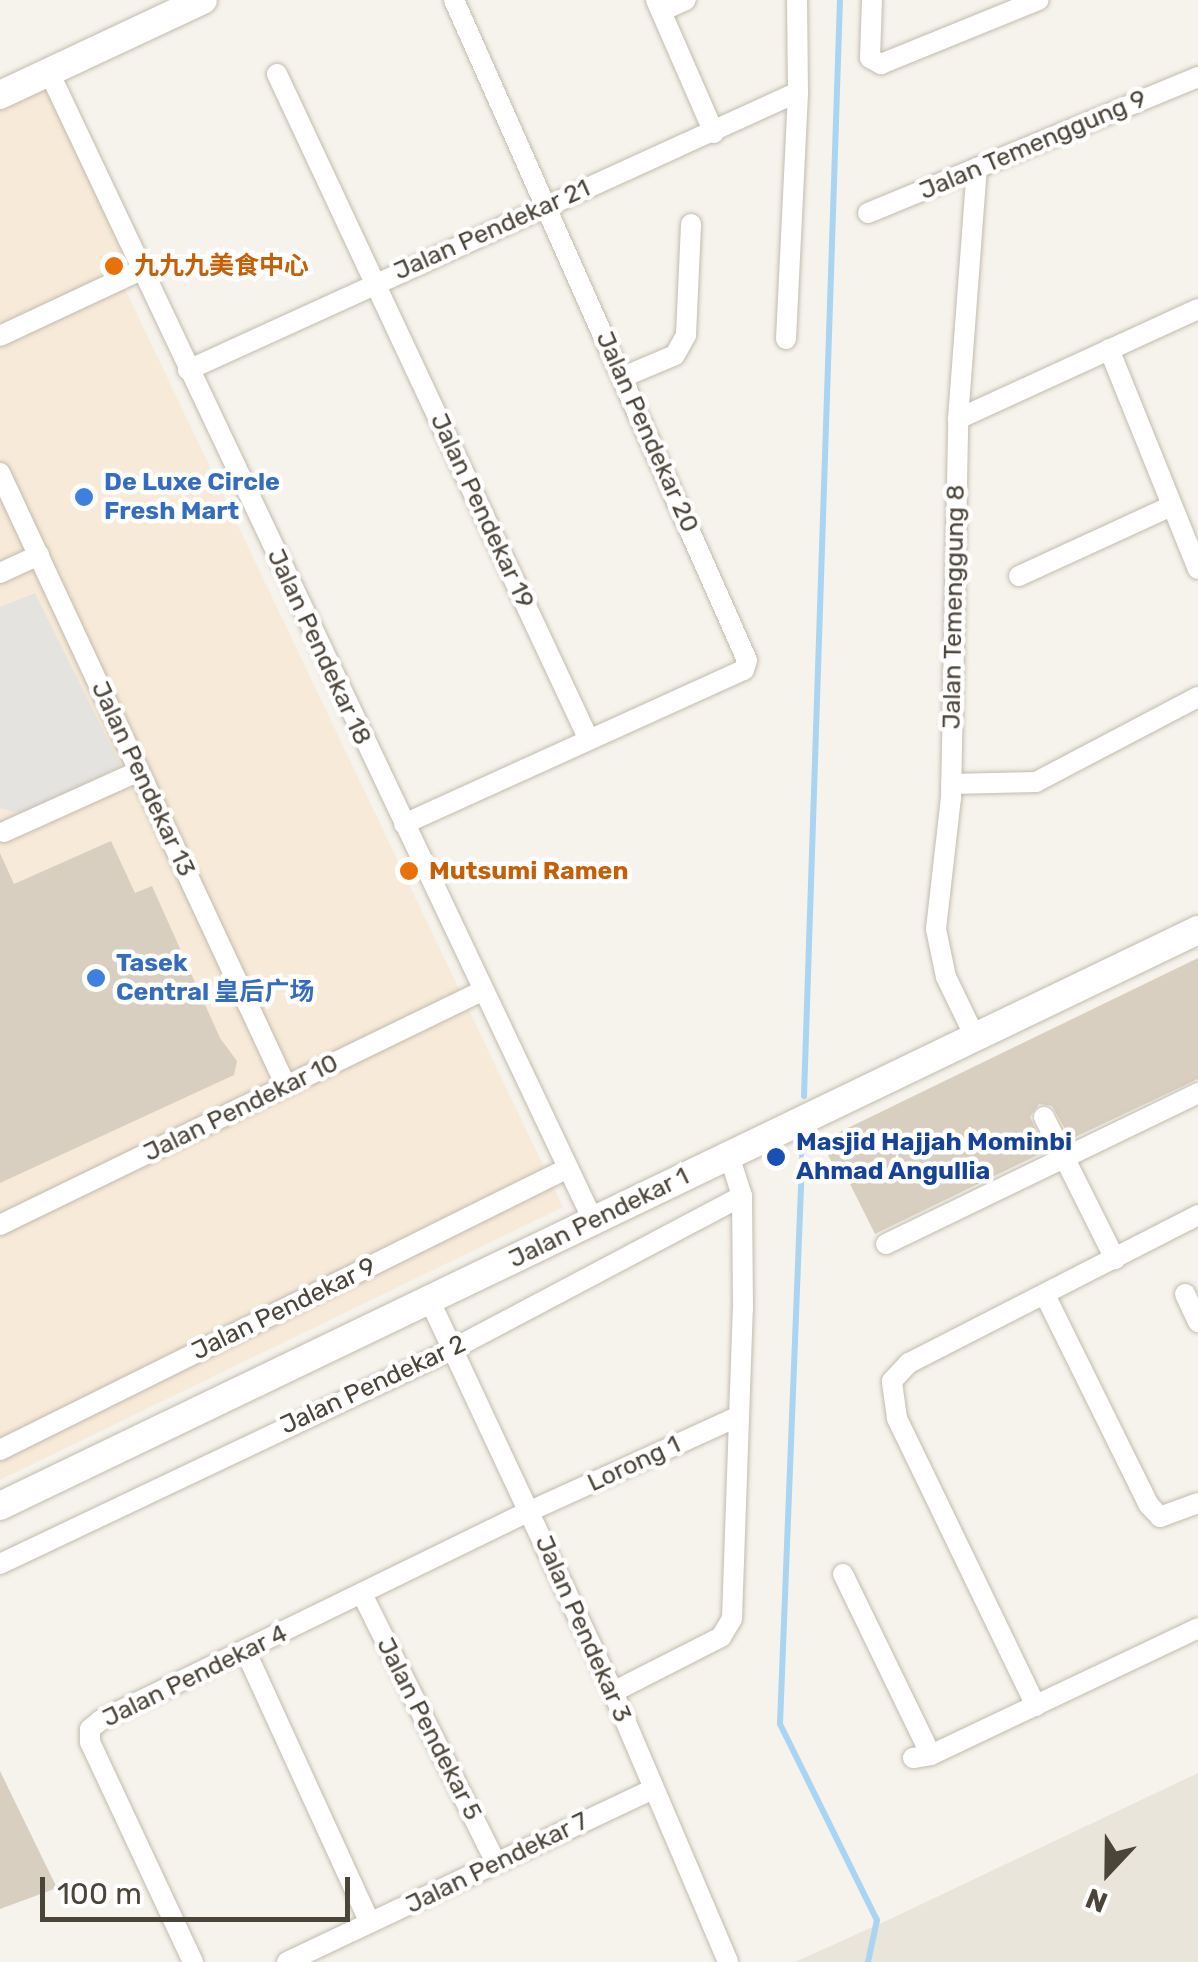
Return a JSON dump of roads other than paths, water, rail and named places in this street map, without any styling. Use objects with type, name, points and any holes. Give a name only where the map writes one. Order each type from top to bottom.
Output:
[{"type":"street","points":[[0,94],[204,0]]},
{"type":"street","name":"Jalan Pendekar 20","points":[[454,0],[747,660],[744,670],[588,738]]},
{"type":"street","points":[[686,0],[658,5],[714,133]]},
{"type":"street","points":[[786,338],[798,92],[797,0]]},
{"type":"street","points":[[872,0],[870,58],[881,64],[1039,0]]},
{"type":"street","name":"Jalan Pendekar 18","points":[[49,72],[594,1220]]},
{"type":"street","name":"Jalan Pendekar 19","points":[[277,74],[588,738]]},
{"type":"street","name":"Jalan Temenggung 9","points":[[868,213],[1198,76]]},
{"type":"street","name":"Jalan Pendekar 21","points":[[188,370],[798,92]]},
{"type":"street","name":"Jalan Temenggung 8","points":[[974,1037],[946,977],[936,929],[951,784],[958,418],[977,168]]},
{"type":"street","points":[[623,378],[674,355],[686,335],[690,224]]},
{"type":"street","points":[[0,336],[141,270]]},
{"type":"street","points":[[958,418],[1198,309]]},
{"type":"street","points":[[1109,350],[1169,507],[1198,569]]},
{"type":"street","name":"Jalan Pendekar 13","points":[[0,473],[286,1086]]},
{"type":"street","points":[[1019,576],[1169,507]]},
{"type":"street","points":[[0,573],[39,555]]},
{"type":"street","points":[[951,784],[1036,782],[1198,697]]},
{"type":"street","points":[[404,824],[588,738]]},
{"type":"street","points":[[4,832],[139,771]]},
{"type":"street","name":"Jalan Pendekar 1","points":[[2,1501],[1198,930]]},
{"type":"street","name":"Jalan Pendekar 10","points":[[0,1225],[482,990]]},
{"type":"street","points":[[886,1244],[1198,1093]]},
{"type":"street","points":[[1044,1117],[1115,1259]]},
{"type":"street","points":[[613,1692],[727,1630],[732,1619],[743,1309],[742,1196],[729,1155]]},
{"type":"street","name":"Jalan Pendekar 9","points":[[0,1450],[568,1168]]},
{"type":"street","name":"Jalan Pendekar 2","points":[[0,1564],[453,1348],[742,1196]]},
{"type":"street","points":[[1036,1706],[897,1418],[892,1381],[909,1363],[1198,1215]]},
{"type":"street","points":[[1185,1294],[1198,1322]]},
{"type":"street","points":[[1044,1296],[1149,1505],[1160,1516],[1198,1503]]},
{"type":"street","name":"Jalan Pendekar 3","points":[[430,1299],[613,1692],[728,1962]]},
{"type":"street","name":"Lorong 1","points":[[530,1511],[737,1416]]},
{"type":"street","name":"Jalan Pendekar 4","points":[[193,1962],[90,1742],[90,1729],[101,1720],[530,1511]]},
{"type":"street","points":[[844,1574],[922,1756],[1198,1628]]},
{"type":"street","name":"Jalan Pendekar 5","points":[[362,1594],[496,1863]]},
{"type":"street","points":[[245,1650],[370,1924]]},
{"type":"street","name":"Jalan Pendekar 7","points":[[287,1962],[653,1789]]},
{"type":"waterway","points":[[804,1096],[840,0]]},
{"type":"waterway","points":[[803,1136],[780,1724],[877,1920],[868,1962]]},
{"type":"place","name":"九九九美食中心","points":[[114,266]]},
{"type":"place","name":"De Luxe Circle Fresh Mart","points":[[84,497]]},
{"type":"place","name":"Mutsumi Ramen","points":[[409,871]]},
{"type":"place","name":"Tasek Central 皇后广场","points":[[96,978]]},
{"type":"place","name":"Masjid Hajjah Mominbi Ahmad Angullia","points":[[776,1157]]}]
